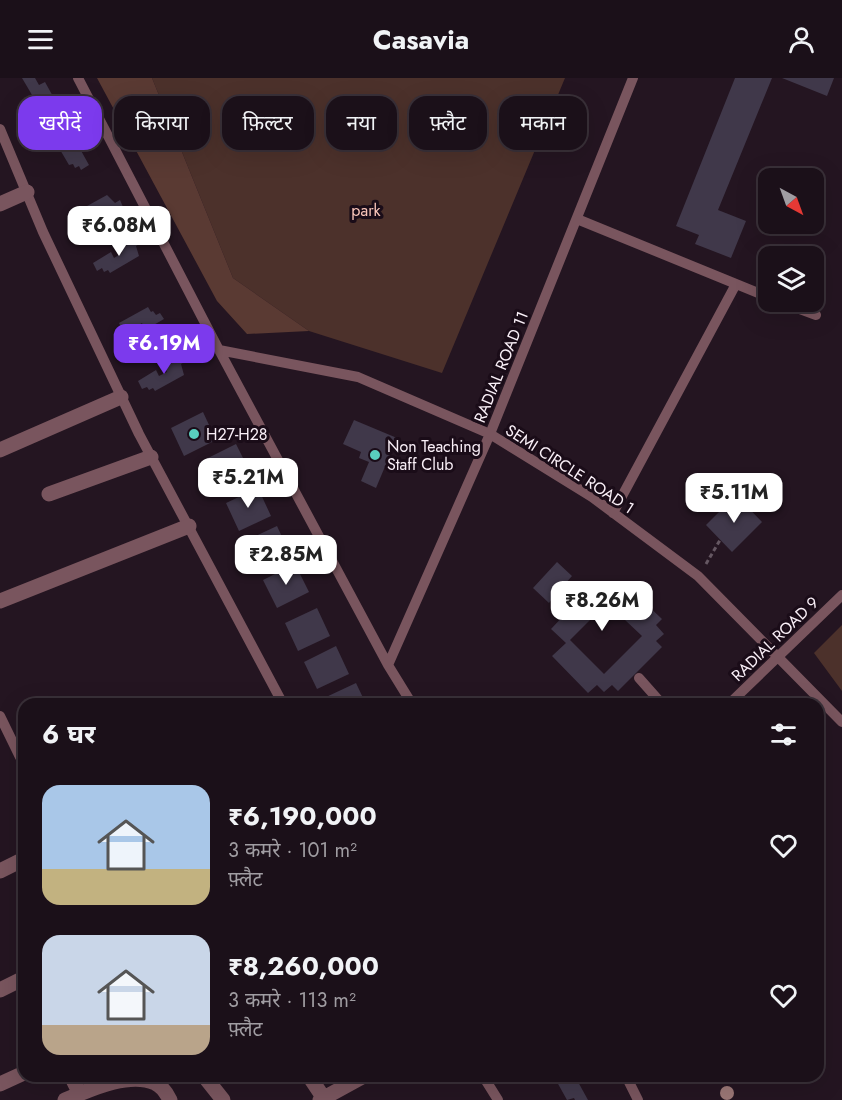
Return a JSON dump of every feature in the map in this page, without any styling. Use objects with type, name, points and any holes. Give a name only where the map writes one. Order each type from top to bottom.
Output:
[{"type":"street","points":[[0,204],[27,192]]},
{"type":"street","points":[[0,450],[121,397]]},
{"type":"street","points":[[49,494],[151,457]]},
{"type":"street","points":[[0,601],[189,526]]},
{"type":"street","points":[[0,871],[18,862]]},
{"type":"street","points":[[0,990],[18,981]]},
{"type":"street","points":[[0,1084],[18,1076]]},
{"type":"street","points":[[74,1082],[80,1094]]},
{"type":"street","points":[[65,1100],[115,1082]]},
{"type":"street","points":[[153,1082],[157,1083],[170,1100]]},
{"type":"street","points":[[209,1082],[223,1100]]},
{"type":"street","points":[[313,1082],[323,1099],[353,1082]]},
{"type":"lane","points":[[78,78],[219,350],[388,665],[408,698]]},
{"type":"lane","name":"RADIAL ROAD 11","points":[[388,665],[490,434],[633,78]]},
{"type":"lane","points":[[0,129],[43,232],[121,397],[281,698]]},
{"type":"lane","points":[[577,219],[758,293]]},
{"type":"lane","points":[[613,513],[736,284]]},
{"type":"lane","points":[[808,312],[816,315]]},
{"type":"lane","name":"SEMI CIRCLE ROAD 1","points":[[219,350],[358,377],[490,434],[591,497],[698,576],[819,698]]},
{"type":"lane","name":"RADIAL ROAD 9","points":[[735,698],[842,595]]},
{"type":"lane","points":[[639,678],[657,698]]},
{"type":"lane","name":"SEMI CIRCLE ROAD 1","points":[[824,703],[842,722]]},
{"type":"lane","points":[[0,716],[18,753]]},
{"type":"lane","points":[[487,1082],[498,1100]]},
{"type":"lane","points":[[629,1082],[638,1100]]},
{"type":"path","points":[[698,576],[720,540]]},
{"type":"green space","name":"park","points":[[152,78],[565,78],[557,96],[499,96],[499,150],[535,150],[442,373],[309,331],[233,278],[181,150],[210,150],[210,96],[159,96]]},
{"type":"green space","points":[[842,625],[842,691],[814,653]]},
{"type":"shaded area","points":[[97,78],[152,78],[159,96],[114,96],[114,110]]},
{"type":"shaded area","points":[[136,150],[181,150],[233,278],[309,331],[247,334],[217,301]]},
{"type":"building","points":[[22,78],[35,78],[39,85],[45,82],[53,96],[33,96]]},
{"type":"building","points":[[735,78],[772,78],[718,210],[746,221],[731,258],[695,244],[699,235],[676,226]]},
{"type":"building","points":[[782,78],[834,78],[827,96]]},
{"type":"building","points":[[60,150],[81,150],[89,165],[81,170],[79,166],[75,168],[73,164],[69,165]]},
{"type":"building","points":[[107,195],[115,203],[120,200],[123,207],[104,217],[101,211],[93,216],[96,221],[78,231],[73,223],[77,221],[75,217],[80,215],[78,211]]},
{"type":"building","points":[[137,237],[141,243],[136,246],[139,256],[110,273],[108,270],[104,272],[102,268],[97,271],[93,263],[111,252],[114,258],[122,253],[119,247]]},
{"type":"building","points":[[148,307],[156,315],[160,313],[164,319],[145,330],[142,323],[134,328],[137,333],[119,343],[114,335],[118,333],[116,329],[121,327],[119,323]]},
{"type":"building","points":[[182,355],[186,361],[181,364],[184,375],[155,391],[147,387],[142,389],[138,381],[156,370],[159,376],[167,372],[164,365]]},
{"type":"building","name":"H27-H28","points":[[203,412],[216,440],[184,456],[171,428]]},
{"type":"building","name":"Non Teaching Staff Club","points":[[354,420],[397,438],[376,488],[361,481],[369,462],[359,458],[361,452],[343,444]]},
{"type":"building","points":[[236,444],[250,472],[218,488],[204,460]]},
{"type":"building","points":[[258,488],[271,516],[239,531],[226,503]]},
{"type":"building","points":[[736,495],[762,522],[732,552],[706,525]]},
{"type":"building","points":[[277,526],[290,554],[258,569],[245,541]]},
{"type":"building","points":[[557,562],[572,576],[564,585],[579,600],[597,582],[605,589],[613,581],[620,587],[624,583],[662,619],[656,625],[664,634],[656,641],[662,647],[618,691],[612,685],[604,692],[597,685],[588,693],[552,656],[566,643],[551,629],[569,610],[555,595],[549,603],[533,588]],"holes":[[[607,603],[642,636],[604,674],[570,640]]]},
{"type":"building","points":[[295,564],[309,592],[277,608],[263,580]]},
{"type":"building","points":[[317,608],[330,636],[298,651],[285,623]]},
{"type":"building","points":[[336,646],[349,674],[317,689],[304,662]]},
{"type":"building","points":[[356,683],[363,698],[324,698]]},
{"type":"building","points":[[557,1082],[578,1082],[588,1100],[575,1100],[574,1098],[567,1100]]},
{"type":"place","name":"H27-H28","points":[[194,434]]},
{"type":"place","name":"Non Teaching Staff Club","points":[[375,455]]}]
